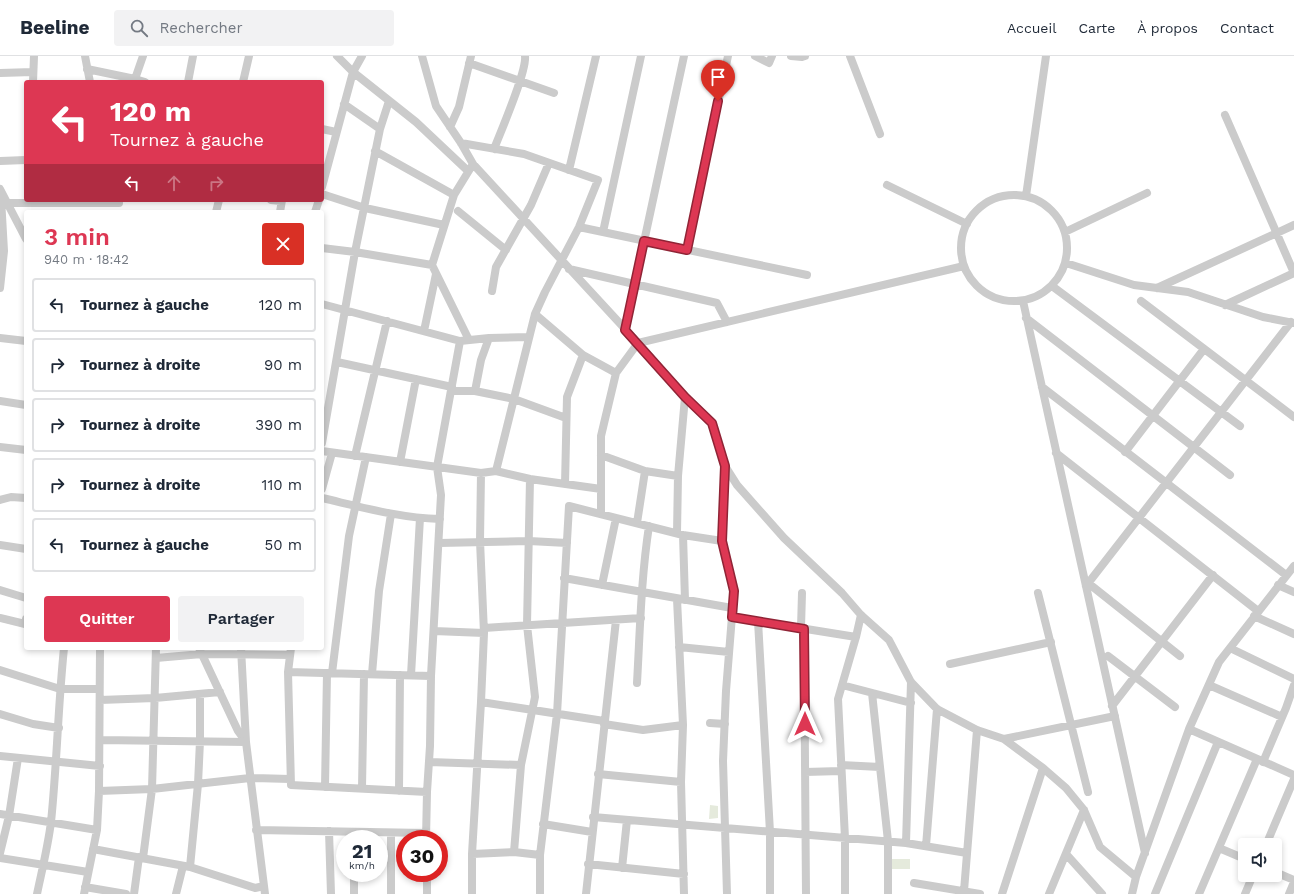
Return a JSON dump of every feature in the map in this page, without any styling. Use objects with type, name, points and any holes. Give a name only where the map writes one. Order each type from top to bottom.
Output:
[{"type":"street","points":[[33,80],[34,56]]},
{"type":"street","points":[[85,56],[90,80]]},
{"type":"street","points":[[135,79],[143,56]]},
{"type":"street","points":[[188,80],[193,56]]},
{"type":"street","points":[[243,80],[249,56]]},
{"type":"street","points":[[337,56],[353,72],[416,122],[470,168],[562,261],[638,343],[685,397],[712,423],[725,466],[737,485],[784,538],[842,594],[861,615],[889,640],[911,682],[937,709],[977,730],[1004,739],[1043,768],[1066,788],[1084,810],[1100,847],[1136,877]]},
{"type":"street","points":[[324,179],[353,72],[362,56]]},
{"type":"street","points":[[422,56],[436,106],[461,143],[470,168]]},
{"type":"street","points":[[494,149],[519,81],[525,61],[524,56]]},
{"type":"street","points":[[569,170],[596,56]]},
{"type":"street","points":[[603,232],[641,56]]},
{"type":"street","points":[[625,330],[684,56]]},
{"type":"street","points":[[687,250],[728,56]]},
{"type":"street","points":[[755,56],[769,63],[772,56]]},
{"type":"street","points":[[792,56],[802,58],[805,56]]},
{"type":"street","points":[[850,56],[880,134]]},
{"type":"street","points":[[1026,196],[1046,56]]},
{"type":"street","points":[[450,127],[459,107],[470,59],[519,81],[554,93]]},
{"type":"street","points":[[88,69],[138,80]]},
{"type":"street","points":[[0,73],[33,72]]},
{"type":"street","points":[[324,432],[355,252],[380,129],[389,101]]},
{"type":"street","points":[[344,104],[380,129]]},
{"type":"street","points":[[1224,115],[1294,273],[1225,305]]},
{"type":"street","points":[[324,129],[336,132]]},
{"type":"street","points":[[461,143],[524,154],[598,180],[579,227],[545,292],[536,314],[496,471]]},
{"type":"street","points":[[376,150],[454,195]]},
{"type":"street","points":[[0,161],[24,160]]},
{"type":"street","points":[[492,291],[496,267],[531,205],[549,162]]},
{"type":"street","points":[[469,340],[432,265],[454,195],[470,168]]},
{"type":"street","points":[[887,185],[967,224]]},
{"type":"street","points":[[1065,232],[1146,193]]},
{"type":"street","points":[[324,195],[365,208],[444,225]]},
{"type":"street","points":[[1006,195],[1026,196],[1039,200],[1050,208],[1058,218],[1065,232],[1068,250],[1066,263],[1052,286],[1035,297],[1023,301],[1003,300],[990,296],[974,284],[964,266],[961,247],[963,233],[967,224],[977,210],[993,199],[1006,195]]},
{"type":"street","points":[[2,197],[24,198]]},
{"type":"street","points":[[2,197],[24,236]]},
{"type":"street","points":[[0,282],[4,251],[2,240],[2,197]]},
{"type":"street","points":[[458,211],[506,250]]},
{"type":"street","points":[[1157,288],[1294,225]]},
{"type":"street","points":[[579,227],[807,275]]},
{"type":"street","points":[[324,248],[432,265]]},
{"type":"street","points":[[1066,263],[1134,285],[1188,292],[1263,317],[1292,322],[1087,585]]},
{"type":"street","points":[[601,514],[601,436],[616,373],[638,343],[964,266]]},
{"type":"street","points":[[569,269],[716,303],[727,322]]},
{"type":"street","points":[[424,332],[436,274]]},
{"type":"street","points":[[1052,286],[1240,426]]},
{"type":"street","points":[[1023,301],[1056,453],[1087,585],[1114,716],[1145,853]]},
{"type":"street","points":[[1141,301],[1294,417]]},
{"type":"street","points":[[324,304],[460,341],[489,338],[529,337]]},
{"type":"street","points":[[536,314],[584,355],[616,373]]},
{"type":"street","points":[[1026,318],[1230,475]]},
{"type":"street","points":[[354,456],[387,321]]},
{"type":"street","points":[[0,338],[24,342]]},
{"type":"street","points":[[475,391],[481,360],[489,338]]},
{"type":"street","points":[[426,830],[431,676],[440,543],[441,494],[437,467],[460,341]]},
{"type":"street","points":[[1125,452],[1204,349]]},
{"type":"street","points":[[564,484],[567,397],[584,355]]},
{"type":"street","points":[[337,362],[416,379],[451,389],[475,391],[514,399],[566,418]]},
{"type":"street","points":[[400,462],[416,379]]},
{"type":"street","points":[[1042,387],[1286,575]]},
{"type":"street","points":[[685,397],[678,476],[680,534],[686,600]]},
{"type":"street","points":[[0,402],[24,405]]},
{"type":"street","points":[[0,447],[24,450]]},
{"type":"street","points":[[324,451],[481,473],[496,471],[530,479],[601,489]]},
{"type":"street","points":[[324,482],[332,453]]},
{"type":"street","points":[[1056,453],[1213,575],[1256,614],[1294,634]]},
{"type":"street","points":[[601,455],[645,471],[678,476]]},
{"type":"street","points":[[325,786],[330,673],[349,536],[366,458]]},
{"type":"street","points":[[725,466],[722,541],[734,591],[723,761],[727,894]]},
{"type":"street","points":[[637,523],[645,471]]},
{"type":"street","points":[[472,894],[472,854],[482,702],[484,630],[480,542],[481,473]]},
{"type":"street","points":[[514,852],[521,765],[535,697],[527,625],[530,479]]},
{"type":"street","points":[[0,500],[11,497],[24,498]]},
{"type":"street","points":[[324,498],[391,514],[440,519]]},
{"type":"street","points":[[540,894],[540,855],[557,714],[569,506],[680,534],[722,541]]},
{"type":"street","points":[[362,788],[368,674],[391,514]]},
{"type":"street","points":[[411,676],[420,518]]},
{"type":"street","points":[[602,585],[616,518]]},
{"type":"street","points":[[637,683],[646,548],[649,526]]},
{"type":"street","points":[[440,543],[528,541],[567,543]]},
{"type":"street","points":[[0,545],[24,549]]},
{"type":"street","points":[[1132,894],[1136,877],[1189,729],[1219,662],[1294,566]]},
{"type":"street","points":[[1112,706],[1213,575]]},
{"type":"street","points":[[564,578],[686,600],[732,612],[758,621],[856,637]]},
{"type":"street","points":[[1087,585],[1180,656]]},
{"type":"street","points":[[1278,586],[1294,592]]},
{"type":"street","points":[[0,590],[24,597]]},
{"type":"street","points":[[802,593],[806,894]]},
{"type":"street","points":[[1038,593],[1088,792]]},
{"type":"street","points":[[677,599],[683,725],[680,782],[684,894]]},
{"type":"street","points":[[845,894],[845,838],[838,700],[861,615]]},
{"type":"street","points":[[0,618],[24,624]]},
{"type":"street","points":[[434,631],[484,630],[527,625],[641,618]]},
{"type":"street","points":[[586,894],[588,864],[616,620]]},
{"type":"street","points":[[758,621],[770,832],[770,894]]},
{"type":"street","points":[[950,664],[1050,642]]},
{"type":"street","points":[[679,647],[729,652]]},
{"type":"street","points":[[1230,648],[1294,679]]},
{"type":"street","points":[[37,894],[51,823],[64,650]]},
{"type":"street","points":[[100,650],[100,766],[97,830],[84,890],[126,894]]},
{"type":"street","points":[[134,894],[152,789],[156,650]]},
{"type":"street","points":[[156,658],[200,651],[290,652],[288,672],[291,785],[427,792]]},
{"type":"street","points":[[200,651],[238,731],[246,742]]},
{"type":"street","points":[[93,848],[187,866],[254,891],[264,890],[246,742],[241,652]]},
{"type":"street","points":[[1108,656],[1175,707]]},
{"type":"street","points":[[0,670],[60,689],[100,689]]},
{"type":"street","points":[[288,672],[431,676]]},
{"type":"street","points":[[399,791],[400,675]]},
{"type":"street","points":[[906,843],[911,682]]},
{"type":"street","points":[[842,685],[911,703]]},
{"type":"street","points":[[1209,685],[1282,717]]},
{"type":"street","points":[[1199,894],[1260,760],[1282,717],[1294,685]]},
{"type":"street","points":[[100,700],[155,698],[220,692]]},
{"type":"street","points":[[872,693],[888,841],[888,894]]},
{"type":"street","points":[[176,894],[187,866],[198,784],[200,694]]},
{"type":"street","points":[[482,702],[643,730],[683,725]]},
{"type":"street","points":[[926,846],[937,709]]},
{"type":"street","points":[[0,714],[33,724],[59,728]]},
{"type":"street","points":[[1004,739],[1114,716]]},
{"type":"street","points":[[710,723],[725,724]]},
{"type":"street","points":[[1189,729],[1294,775]]},
{"type":"street","points":[[964,891],[977,730]]},
{"type":"street","points":[[100,740],[246,742]]},
{"type":"street","points":[[1155,894],[1218,742]]},
{"type":"street","points":[[0,756],[100,766]]},
{"type":"street","points":[[0,853],[9,816],[18,758]]},
{"type":"street","points":[[429,762],[521,765]]},
{"type":"street","points":[[805,772],[841,768],[880,767]]},
{"type":"street","points":[[1002,894],[1043,768]]},
{"type":"street","points":[[598,774],[680,782]]},
{"type":"street","points":[[99,791],[152,789],[250,778],[290,779]]},
{"type":"street","points":[[1269,838],[1294,779]]},
{"type":"street","points":[[1049,894],[1084,810]]},
{"type":"street","points":[[0,814],[97,830]]},
{"type":"street","points":[[594,817],[888,841],[967,853]]},
{"type":"street","points":[[622,868],[626,820]]},
{"type":"street","points":[[543,824],[592,832]]},
{"type":"street","points":[[256,830],[336,832]]},
{"type":"street","points":[[328,831],[331,894]]},
{"type":"street","points":[[388,833],[396,833]]},
{"type":"street","points":[[391,833],[391,894]]},
{"type":"street","points":[[1219,848],[1238,856]]},
{"type":"street","points":[[472,854],[514,852],[540,855]]},
{"type":"street","points":[[1066,854],[1102,894]]},
{"type":"street","points":[[0,858],[88,872]]},
{"type":"street","points":[[588,864],[684,874]]},
{"type":"street","points":[[1282,875],[1294,881],[1289,894]]},
{"type":"street","points":[[354,882],[354,894]]},
{"type":"street","points":[[427,882],[427,894]]},
{"type":"street","points":[[1245,894],[1250,882]]},
{"type":"street","points":[[914,883],[934,890],[964,891],[980,894]]},
{"type":"shaded area","points":[[710,805],[718,806],[718,818],[709,819]]},
{"type":"shaded area","points":[[892,859],[910,859],[910,869],[892,869]]},
{"type":"route","points":[[718,101],[687,250],[644,241],[625,330],[685,397],[712,423],[725,466],[722,541],[734,591],[732,617],[804,629],[805,724]]}]
